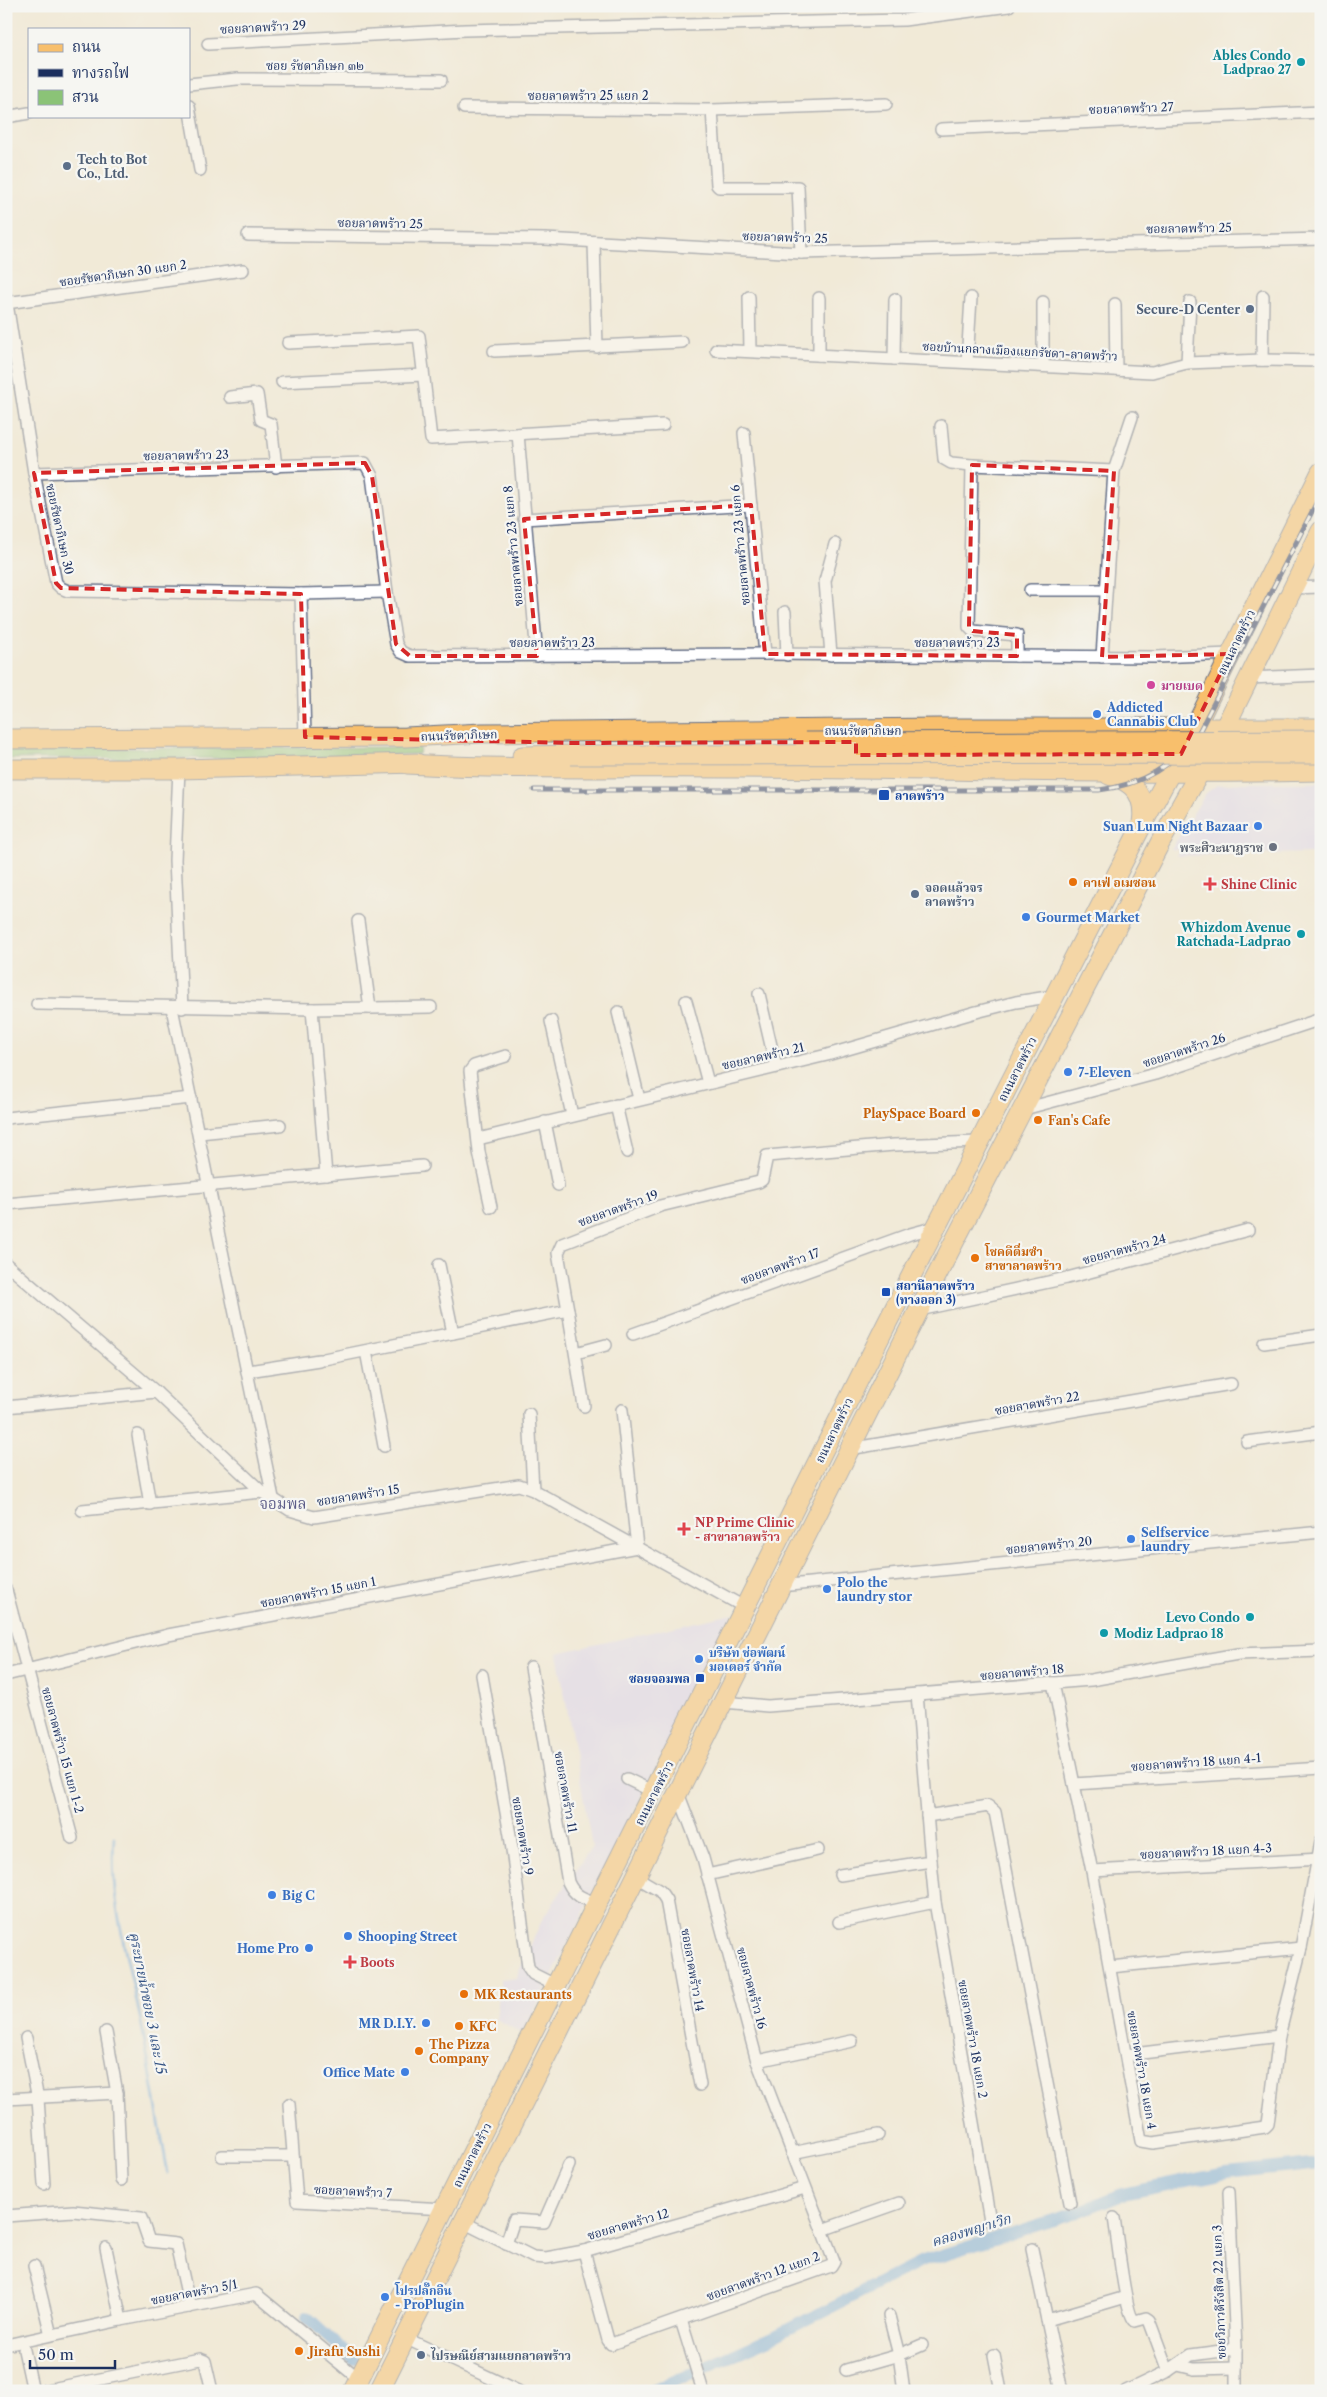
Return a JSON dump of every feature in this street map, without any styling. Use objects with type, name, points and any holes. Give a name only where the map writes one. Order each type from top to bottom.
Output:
[{"type":"main road","name":"ถนนลาดพร้าว","points":[[356,2385],[936,1226],[1142,825],[1196,728],[1230,654],[1321,472]]},
{"type":"main road","name":"ถนนลาดพร้าว","points":[[379,2391],[919,1310],[1198,773],[1224,729],[1321,531]]},
{"type":"main road","name":"ถนนรัชดาภิเษก","points":[[6,739],[406,737],[482,733],[939,728],[1321,728]]},
{"type":"main road","points":[[933,769],[946,766],[954,760],[953,739],[939,728]]},
{"type":"main road","points":[[837,730],[852,739],[855,746],[855,763],[843,769]]},
{"type":"main road","name":"ถนนรัชดาภิเษก","points":[[406,737],[571,749],[1321,754]]},
{"type":"main road","name":"ถนนรัชดาภิเษก","points":[[6,769],[179,769],[407,764],[571,749],[1321,740]]},
{"type":"main road","name":"ถนนรัชดาภิเษก","points":[[407,764],[491,769],[933,769],[1198,773],[1321,771]]},
{"type":"main road","points":[[1097,772],[1120,778],[1128,782],[1136,790],[1142,802],[1142,825]]},
{"type":"main road","points":[[762,1575],[780,1586]]},
{"type":"main road","points":[[746,1608],[764,1618]]},
{"type":"street","name":"ซอยลาดพร้าว 29","points":[[208,44],[465,30],[904,20],[1009,6]]},
{"type":"street","name":"ซอย รัชดาภิเษก ๓๒","points":[[190,84],[237,79],[441,80]]},
{"type":"street","name":"ซอยลาดพร้าว 25 แยก 2","points":[[464,108],[712,110],[886,104]]},
{"type":"street","points":[[712,110],[716,185],[720,187],[798,187],[801,253]]},
{"type":"street","points":[[190,112],[200,170]]},
{"type":"street","name":"ซอยลาดพร้าว 27","points":[[942,129],[1321,112]]},
{"type":"street","points":[[6,118],[28,113]]},
{"type":"street","name":"ซอยลาดพร้าว 25","points":[[248,235],[545,239],[801,253],[1321,238]]},
{"type":"street","points":[[594,242],[597,347]]},
{"type":"street","name":"ซอยรัชดาภิเษก 30 แยก 2","points":[[7,301],[243,270]]},
{"type":"street","points":[[1262,360],[1263,296]]},
{"type":"street","points":[[750,297],[750,352]]},
{"type":"street","points":[[819,298],[819,355]]},
{"type":"street","points":[[967,362],[971,298]]},
{"type":"street","points":[[894,359],[895,299]]},
{"type":"street","name":"ซอยรัชดาภิเษก 30","points":[[7,301],[34,473],[56,583],[61,588],[68,590],[301,594],[386,592]]},
{"type":"street","points":[[1043,302],[1043,366]]},
{"type":"street","points":[[1187,363],[1190,302]]},
{"type":"street","points":[[1115,304],[1116,370]]},
{"type":"street","points":[[288,344],[419,336],[431,439],[663,425]]},
{"type":"street","points":[[494,351],[682,342]]},
{"type":"street","name":"ซอยบ้านกลางเมืองแยกรัชดา-ลาดพร้าว","points":[[716,350],[1152,372],[1187,363],[1262,360],[1321,361]]},
{"type":"street","points":[[282,382],[423,375]]},
{"type":"street","points":[[230,397],[257,394],[262,420],[271,424],[276,467]]},
{"type":"street","points":[[1102,657],[1114,471],[1132,417]]},
{"type":"street","points":[[941,426],[944,459],[951,463],[1114,471]]},
{"type":"street","name":"ซอยลาดพร้าว 23 แยก 6","points":[[744,433],[765,654]]},
{"type":"street","name":"ซอยลาดพร้าว 23 แยก 8","points":[[518,434],[537,656]]},
{"type":"street","name":"ซอยลาดพร้าว 23","points":[[34,473],[365,463],[372,476],[386,592],[396,644],[401,652],[410,656],[765,654],[1102,657],[1230,654]]},
{"type":"street","points":[[972,465],[969,626],[973,631],[1017,635],[1018,656]]},
{"type":"street","points":[[524,519],[751,505]]},
{"type":"street","points":[[831,655],[825,581],[834,544]]},
{"type":"street","points":[[1292,588],[1321,587]]},
{"type":"street","points":[[1030,590],[1105,590]]},
{"type":"street","points":[[301,594],[305,737]]},
{"type":"street","points":[[785,612],[787,655]]},
{"type":"street","points":[[1249,678],[1321,675]]},
{"type":"street","points":[[179,769],[175,860],[177,1008],[191,1098],[273,1498]]},
{"type":"street","points":[[358,922],[370,1008]]},
{"type":"street","points":[[759,994],[776,1067]]},
{"type":"street","name":"ซอยลาดพร้าว 21","points":[[478,1139],[827,1055],[976,1012],[1054,996]]},
{"type":"street","points":[[686,1001],[708,1083]]},
{"type":"street","points":[[38,1004],[177,1008],[312,1009],[431,1007]]},
{"type":"street","points":[[312,1009],[326,1175]]},
{"type":"street","points":[[618,1012],[638,1099]]},
{"type":"street","name":"ซอยลาดพร้าว 26","points":[[1024,1109],[1155,1074],[1321,1019]]},
{"type":"street","points":[[551,1021],[572,1115]]},
{"type":"street","points":[[491,1207],[478,1139],[471,1068],[506,1056]]},
{"type":"street","points":[[6,1118],[191,1098]]},
{"type":"street","points":[[616,1105],[627,1152]]},
{"type":"street","points":[[545,1122],[558,1185]]},
{"type":"street","points":[[199,1133],[280,1125]]},
{"type":"street","name":"ซอยลาดพร้าว 19","points":[[568,1310],[558,1253],[562,1244],[660,1206],[759,1182],[762,1180],[767,1156],[894,1145],[979,1142]]},
{"type":"street","points":[[6,1204],[422,1166]]},
{"type":"street","name":"ซอยลาดพร้าว 17","points":[[633,1334],[936,1226]]},
{"type":"street","name":"ซอยลาดพร้าว 24","points":[[919,1310],[1067,1278],[1248,1230]]},
{"type":"street","name":"ซอยลาดพร้าว 15","points":[[6,1264],[156,1392],[262,1492],[290,1510],[314,1516],[514,1485],[533,1490],[746,1608]]},
{"type":"street","points":[[438,1265],[453,1333]]},
{"type":"street","points":[[248,1371],[321,1360],[568,1310],[584,1406]]},
{"type":"street","points":[[1264,1343],[1321,1335]]},
{"type":"street","points":[[576,1353],[606,1345]]},
{"type":"street","points":[[366,1351],[384,1446]]},
{"type":"street","name":"ซอยลาดพร้าว 22","points":[[849,1449],[1231,1384]]},
{"type":"street","points":[[6,1407],[156,1392]]},
{"type":"street","points":[[622,1410],[637,1547]]},
{"type":"street","points":[[529,1414],[533,1490]]},
{"type":"street","points":[[1246,1442],[1321,1432]]},
{"type":"street","points":[[138,1435],[150,1504]]},
{"type":"street","points":[[82,1510],[262,1492]]},
{"type":"street","name":"ซอยลาดพร้าว 20","points":[[780,1586],[1321,1532]]},
{"type":"street","name":"ซอยลาดพร้าว 15 แยก 1","points":[[6,1675],[178,1633],[637,1547]]},
{"type":"street","name":"ซอยลาดพร้าว 15 แยก 1-2","points":[[6,1590],[72,1838]]},
{"type":"street","name":"ซอยลาดพร้าว 18","points":[[724,1702],[768,1706],[1091,1680],[1238,1654],[1321,1652]]},
{"type":"street","name":"ซอยลาดพร้าว 11","points":[[531,1667],[568,1882],[572,1891],[579,1898],[598,1903]]},
{"type":"street","name":"ซอยลาดพร้าว 9","points":[[482,1675],[510,1835],[528,1967],[533,1974],[557,1986]]},
{"type":"street","name":"ซอยลาดพร้าว 18 แยก 4","points":[[1053,1683],[1110,1967],[1139,2137],[1145,2143],[1266,2126],[1279,2036],[1301,1948],[1321,1841]]},
{"type":"street","name":"ซอยลาดพร้าว 18 แยก 2","points":[[917,1694],[927,1790],[927,1816],[935,1902],[990,2222]]},
{"type":"street","name":"ซอยลาดพร้าว 18 แยก 4-1","points":[[1074,1784],[1321,1768]]},
{"type":"street","points":[[627,1779],[654,1792]]},
{"type":"street","name":"ซอยลาดพร้าว 16","points":[[678,1793],[708,1875],[757,2061],[805,2188]]},
{"type":"street","points":[[927,1816],[988,1806],[995,1812],[1070,2203]]},
{"type":"street","points":[[708,1875],[818,1850]]},
{"type":"street","name":"ซอยลาดพร้าว 18 แยก 4-3","points":[[1092,1872],[1319,1858]]},
{"type":"street","points":[[840,1875],[931,1861]]},
{"type":"street","name":"ซอยลาดพร้าว 14","points":[[636,1877],[660,1891],[666,1900],[700,2084]]},
{"type":"street","points":[[839,1922],[935,1902]]},
{"type":"street","points":[[1110,1967],[1301,1948]]},
{"type":"street","points":[[106,2032],[117,2093],[121,2180]]},
{"type":"street","points":[[1126,2055],[1279,2036]]},
{"type":"street","points":[[26,2038],[38,2099],[44,2184]]},
{"type":"street","points":[[757,2061],[852,2041]]},
{"type":"street","points":[[6,2099],[38,2099],[117,2093]]},
{"type":"street","name":"ซอยลาดพร้าว 7","points":[[289,2104],[296,2200],[298,2202],[445,2209]]},
{"type":"street","points":[[792,2153],[878,2135]]},
{"type":"street","points":[[222,2156],[292,2156]]},
{"type":"street","points":[[506,2244],[514,2220],[544,2222],[570,2165]]},
{"type":"street","name":"ซอยลาดพร้าว 12","points":[[463,2222],[539,2258],[584,2251],[805,2188]]},
{"type":"street","name":"ซอยลาดพร้าว 12 แยก 2","points":[[584,2251],[610,2344],[831,2266],[834,2261],[833,2254],[805,2188]]},
{"type":"street","name":"ซอยวิภาวดีรังสิต 22 แยก 3","points":[[1229,2192],[1236,2391]]},
{"type":"street","points":[[822,2230],[899,2203]]},
{"type":"street","points":[[6,2216],[73,2211],[141,2218],[149,2241],[176,2244],[190,2307]]},
{"type":"street","points":[[1114,2218],[1126,2297],[1133,2321],[1146,2318],[1149,2320],[1173,2368]]},
{"type":"street","points":[[106,2248],[121,2320]]},
{"type":"street","points":[[1032,2250],[1062,2391]]},
{"type":"street","points":[[34,2266],[52,2335]]},
{"type":"street","name":"ซอยลาดพร้าว 5/1","points":[[6,2345],[121,2320],[256,2294],[356,2385]]},
{"type":"street","points":[[1047,2320],[1126,2297]]},
{"type":"street","points":[[889,2316],[899,2355],[904,2391]]},
{"type":"street","points":[[681,2320],[694,2357],[702,2389]]},
{"type":"street","points":[[405,2338],[518,2391]]},
{"type":"street","points":[[846,2370],[899,2355],[922,2345]]},
{"type":"street","points":[[1134,2389],[1173,2368],[1182,2359],[1191,2355],[1236,2349]]},
{"type":"street","points":[[24,2350],[33,2391]]},
{"type":"street","points":[[994,2355],[1001,2391]]},
{"type":"street","points":[[41,2391],[200,2359],[205,2361],[212,2391]]},
{"type":"street","points":[[1173,2368],[1236,2368]]},
{"type":"highlighted area","points":[[365,463],[372,476],[396,644],[410,656],[537,656],[524,519],[751,505],[765,654],[1017,656],[1017,635],[973,631],[969,627],[972,465],[1114,471],[1102,657],[1230,654],[1181,754],[856,755],[856,742],[572,743],[305,737],[301,594],[61,588],[56,583],[34,473]]},
{"type":"shaded area","name":"Suan Lum Night Bazaar","points":[[1321,783],[1321,853],[1176,856],[1179,850],[1171,849],[1206,793],[1217,785]]},
{"type":"shaded area","points":[[733,1614],[523,2034],[496,2019],[501,1980],[516,1978],[543,1918],[592,1846],[557,1653]]},
{"type":"green space","points":[[420,748],[419,754],[301,758],[6,759],[6,749]]},
{"type":"waterway","name":"คูระบายน้ำซอย 3 และ 15","points":[[114,1837],[114,1881],[120,1925],[143,2032],[168,2173]]},
{"type":"waterway","name":"คลองพญาเวิก","points":[[652,2391],[771,2338],[920,2262],[1073,2214],[1122,2194],[1226,2173],[1321,2163]]},
{"type":"waterway","name":"คลองพญาเวิก","points":[[307,2317],[353,2359]]},
{"type":"railway","points":[[534,790],[1099,790],[1129,784],[1156,772],[1168,763],[1190,743],[1200,730],[1321,494]]},
{"type":"place","name":"Ables Condo Ladprao 27","points":[[1301,62]]},
{"type":"place","name":"Tech to Bot Co., Ltd.","points":[[67,166]]},
{"type":"place","name":"Secure-D Center","points":[[1250,309]]},
{"type":"place","name":"มายเบด","points":[[1151,685]]},
{"type":"place","name":"Addicted Cannabis Club","points":[[1097,714]]},
{"type":"place","name":"ลาดพร้าว","points":[[884,795]]},
{"type":"place","name":"Suan Lum Night Bazaar","points":[[1258,826]]},
{"type":"place","name":"พระศิวะนาฏราช","points":[[1273,847]]},
{"type":"place","name":"คาเฟ่ อเมซอน","points":[[1073,882]]},
{"type":"place","name":"Shine Clinic","points":[[1210,884]]},
{"type":"place","name":"จอดแล้วจร ลาดพร้าว","points":[[915,894]]},
{"type":"place","name":"Gourmet Market","points":[[1026,917]]},
{"type":"place","name":"Whizdom Avenue Ratchada-Ladprao","points":[[1301,934]]},
{"type":"place","name":"7-Eleven","points":[[1068,1072]]},
{"type":"place","name":"PlaySpace Board","points":[[976,1113]]},
{"type":"place","name":"Fan's Cafe","points":[[1038,1120]]},
{"type":"place","name":"โชคดีติ่มซำ สาขาลาดพร้าว","points":[[975,1258]]},
{"type":"place","name":"สถานีลาดพร้าว (ทางออก 3)","points":[[886,1292]]},
{"type":"place","name":"NP Prime Clinic - สาขาลาดพร้าว","points":[[684,1529]]},
{"type":"place","name":"Selfservice laundry","points":[[1131,1539]]},
{"type":"place","name":"Polo the laundry stor","points":[[827,1589]]},
{"type":"place","name":"Levo Condo","points":[[1250,1617]]},
{"type":"place","name":"Modiz Ladprao 18","points":[[1104,1633]]},
{"type":"place","name":"บริษัท ช่อพัฒน์ มอเตอร์ จำกัด","points":[[699,1659]]},
{"type":"place","name":"ซอยจอมพล","points":[[700,1678]]},
{"type":"place","name":"Big C","points":[[272,1895]]},
{"type":"place","name":"Shooping Street","points":[[348,1936]]},
{"type":"place","name":"Home Pro","points":[[309,1948]]},
{"type":"place","name":"Boots","points":[[350,1962]]},
{"type":"place","name":"MK Restaurants","points":[[464,1994]]},
{"type":"place","name":"MR D.I.Y.","points":[[426,2023]]},
{"type":"place","name":"KFC","points":[[459,2026]]},
{"type":"place","name":"The Pizza Company","points":[[419,2051]]},
{"type":"place","name":"Office Mate","points":[[405,2072]]},
{"type":"place","name":"โปรปลั๊กอิน - ProPlugin","points":[[385,2297]]},
{"type":"place","name":"Jirafu Sushi","points":[[299,2351]]},
{"type":"place","name":"ไปรษณีย์สามแยกลาดพร้าว","points":[[421,2355]]},
{"type":"district","name":"จอมพล","points":[[283,1503]]}]
